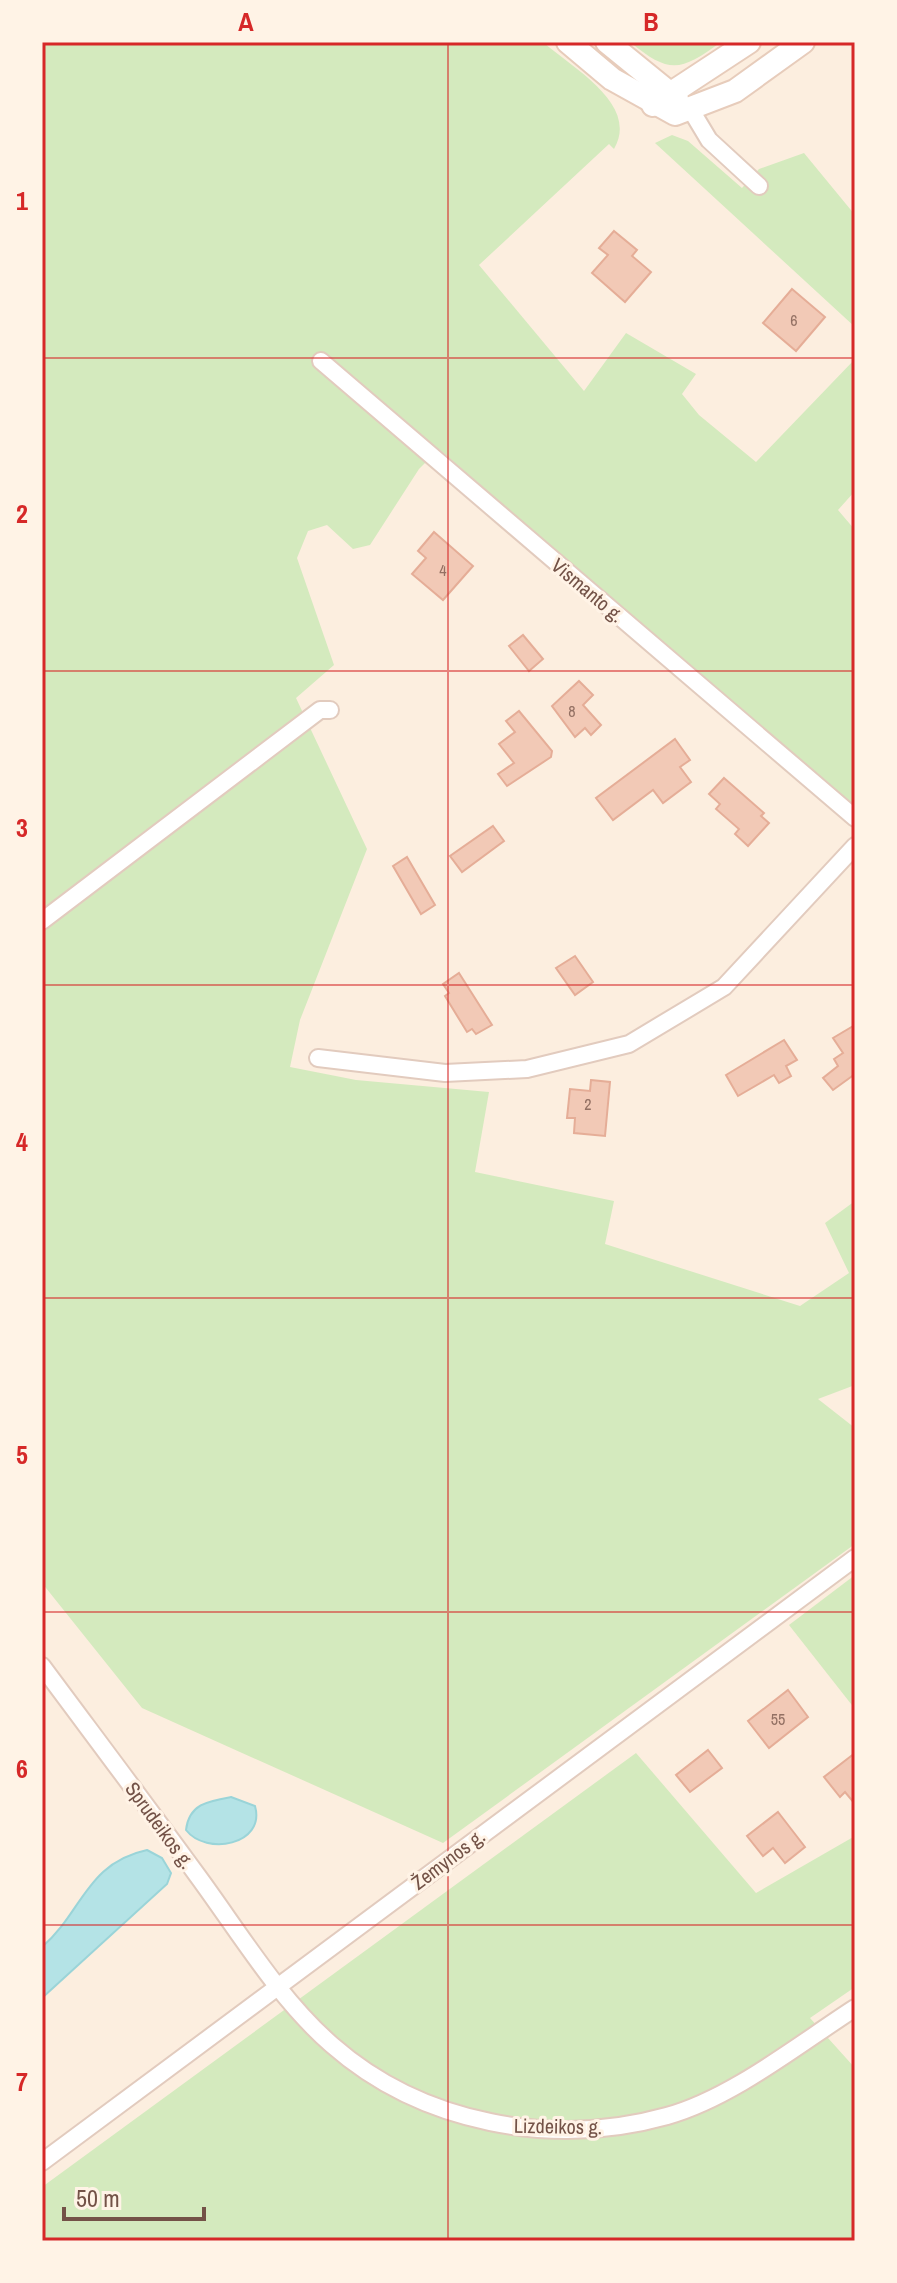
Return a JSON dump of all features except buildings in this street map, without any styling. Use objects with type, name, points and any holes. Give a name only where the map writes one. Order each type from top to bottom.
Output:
[{"type":"main road","points":[[568,42],[612,79],[691,110],[735,91],[803,42]]},
{"type":"main road","points":[[607,42],[660,98]]},
{"type":"main road","points":[[660,98],[714,67],[749,42]]},
{"type":"street","points":[[691,110],[709,140],[759,186]]},
{"type":"street","name":"Vismanto g.","points":[[321,361],[855,818]]},
{"type":"street","points":[[42,921],[320,710],[330,710]]},
{"type":"street","points":[[318,1058],[445,1073],[527,1069],[629,1044],[724,987],[855,846]]},
{"type":"street","name":"Žemynos g.","points":[[42,2162],[855,1558]]},
{"type":"street","name":"Sprudeikos g.","points":[[42,1666],[278,1985]]},
{"type":"street","name":"Lizdeikos g.","points":[[278,1985],[331,2044],[374,2078],[436,2108],[513,2128],[592,2131],[669,2116],[733,2086],[855,2008]]},
{"type":"green space","points":[[42,42],[543,42],[585,75],[611,102],[618,117],[620,133],[614,149],[609,144],[479,265],[584,391],[626,333],[696,374],[682,394],[699,415],[756,462],[855,359],[855,491],[838,510],[855,530],[855,807],[782,749],[439,449],[419,469],[370,545],[353,549],[327,525],[308,531],[297,558],[334,665],[296,698],[367,849],[300,1020],[290,1067],[356,1080],[489,1092],[475,1172],[614,1201],[605,1244],[800,1306],[849,1273],[825,1223],[855,1201],[855,1385],[818,1399],[855,1428],[855,1544],[443,1843],[142,1708],[42,1583]]},
{"type":"green space","points":[[630,42],[721,42],[696,59],[676,65],[655,60]]},
{"type":"green space","points":[[672,135],[688,141],[742,188],[759,169],[804,153],[855,215],[855,327],[655,143]]},
{"type":"green space","points":[[855,1575],[855,1709],[789,1625]]},
{"type":"green space","points":[[636,1753],[756,1893],[855,1836],[855,1987],[810,2018],[855,2068],[855,2241],[42,2241],[42,2187]]},
{"type":"water","points":[[231,1797],[255,1806],[256,1819],[252,1830],[243,1838],[220,1844],[207,1843],[186,1830],[195,1809],[207,1802]]},
{"type":"water","points":[[147,1850],[162,1858],[171,1873],[167,1884],[42,1998],[42,1947],[98,1877],[110,1866]]}]
